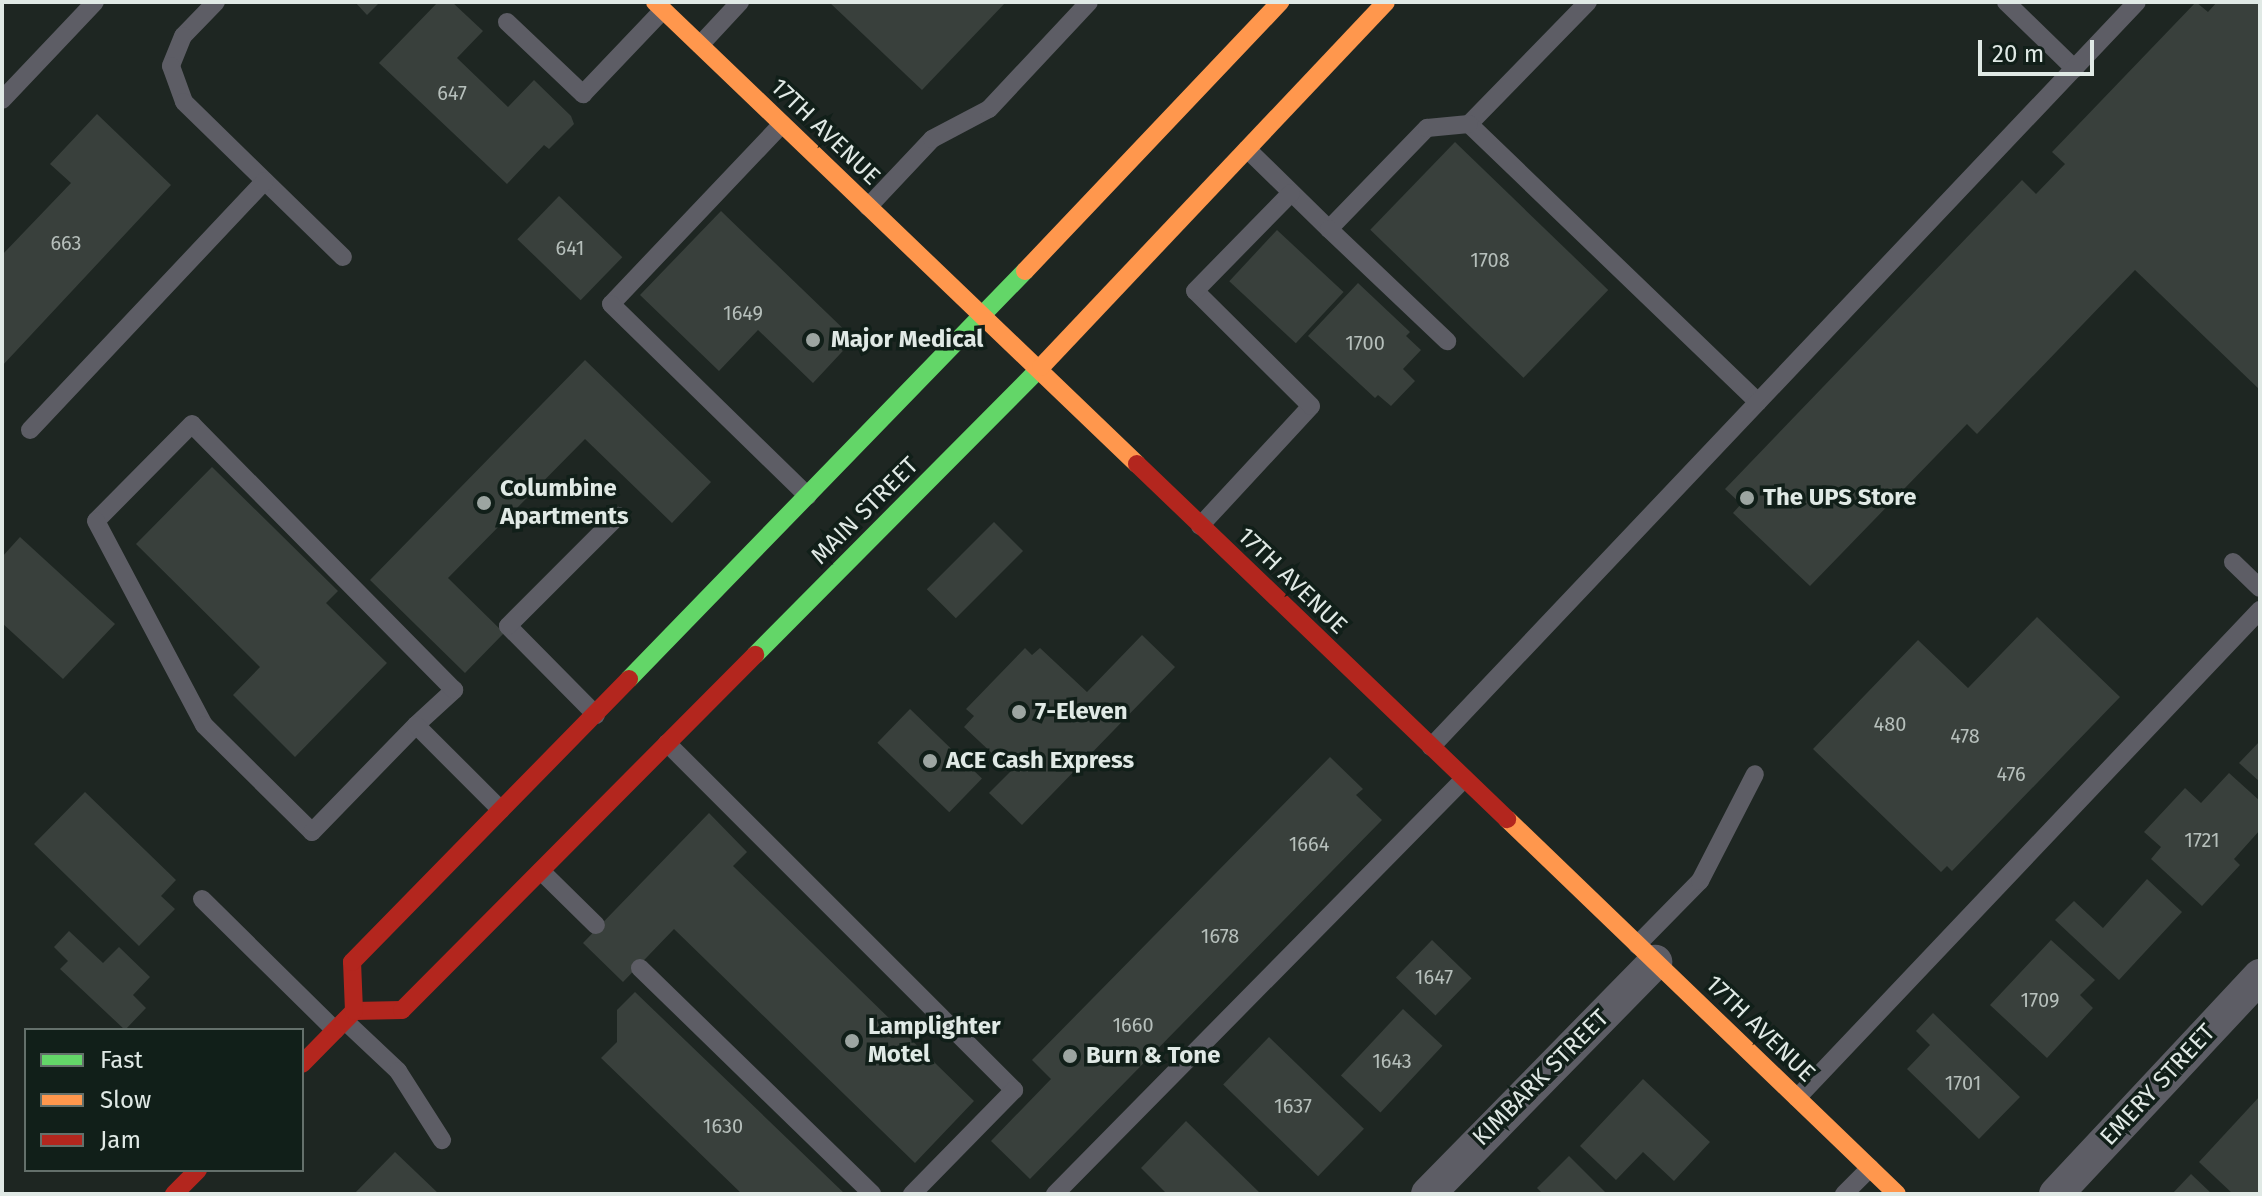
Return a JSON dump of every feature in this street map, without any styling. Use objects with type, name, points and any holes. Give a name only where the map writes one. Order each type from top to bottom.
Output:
[{"type":"main road","name":"MAIN STREET","points":[[1280,2],[983,316],[352,962],[345,1021],[402,1010],[1038,370],[1386,2]]},
{"type":"main road","name":"17TH AVENUE","points":[[659,6],[1897,1194]]},
{"type":"main road","points":[[304,1062],[345,1021]]},
{"type":"main road","points":[[174,1194],[196,1172]]},
{"type":"street","name":"KIMBARK STREET","points":[[1428,1194],[1646,953]]},
{"type":"street","name":"EMERY STREET","points":[[2056,1194],[2260,976]]},
{"type":"lane","points":[[2,100],[95,2]]},
{"type":"lane","points":[[216,2],[183,36],[171,66],[184,102],[343,257]]},
{"type":"lane","points":[[700,45],[740,2]]},
{"type":"lane","points":[[868,207],[932,139],[989,109],[1089,2]]},
{"type":"lane","points":[[1329,229],[1427,128],[1469,124],[1588,2]]},
{"type":"lane","points":[[2006,2],[2075,69]]},
{"type":"lane","points":[[1431,747],[2137,2]]},
{"type":"lane","points":[[507,22],[583,94],[659,6]]},
{"type":"lane","points":[[782,124],[611,304],[808,496]]},
{"type":"lane","points":[[1469,124],[1758,402]]},
{"type":"lane","points":[[1247,149],[1447,341]]},
{"type":"lane","points":[[30,430],[265,181]]},
{"type":"lane","points":[[1200,526],[1311,406],[1195,291],[1291,193]]},
{"type":"lane","points":[[192,424],[454,690],[416,725],[312,832],[204,725],[96,521],[192,424]]},
{"type":"lane","points":[[596,715],[508,626],[618,516]]},
{"type":"lane","points":[[2233,562],[2260,588]]},
{"type":"lane","points":[[1797,1098],[2260,610]]},
{"type":"lane","points":[[416,725],[501,810]]},
{"type":"lane","points":[[667,743],[1014,1090],[912,1194]]},
{"type":"lane","points":[[1646,953],[1700,881],[1755,774]]},
{"type":"lane","points":[[1055,1194],[1464,779]]},
{"type":"lane","points":[[541,871],[596,925]]},
{"type":"lane","points":[[202,899],[345,1021],[398,1071],[442,1140]]},
{"type":"lane","points":[[640,968],[872,1194]]},
{"type":"lane","points":[[1844,1194],[1870,1168]]},
{"type":"building","points":[[355,2],[380,2],[367,15]]},
{"type":"building","points":[[438,2],[452,2],[483,31],[457,58],[508,107],[534,80],[571,116],[574,124],[549,149],[544,145],[507,184],[379,63]]},
{"type":"building","points":[[829,2],[1006,2],[922,90]]},
{"type":"building","points":[[2196,2],[2208,12],[2217,2],[2260,2],[2260,390],[2135,270],[1977,434],[1967,424],[1810,586],[1733,513],[1741,504],[1725,489],[2022,180],[2036,194],[2065,164],[2052,152]]},
{"type":"building","points":[[97,114],[171,185],[2,366],[2,255],[71,183],[50,164]]},
{"type":"building","points":[[1455,142],[1608,290],[1523,378],[1370,230]]},
{"type":"building","points":[[559,196],[622,257],[581,300],[517,239]]},
{"type":"building","points":[[721,211],[854,339],[813,383],[758,330],[719,371],[640,295]]},
{"type":"building","points":[[1277,230],[1344,292],[1296,343],[1229,281]]},
{"type":"building","points":[[1358,283],[1410,332],[1406,336],[1421,350],[1403,369],[1415,381],[1391,406],[1378,395],[1375,398],[1308,336]]},
{"type":"building","name":"Columbine Apartments","points":[[585,360],[711,482],[672,523],[585,439],[448,578],[504,633],[465,673],[370,580]]},
{"type":"building","points":[[212,467],[338,591],[326,603],[387,663],[295,757],[233,695],[260,667],[136,544]]},
{"type":"building","points":[[994,522],[1023,551],[956,618],[927,589]]},
{"type":"building","points":[[20,537],[115,624],[63,679],[2,623],[2,557]]},
{"type":"building","points":[[2037,617],[2120,697],[1952,871],[1947,866],[1941,872],[1813,749],[1918,640],[1968,688]]},
{"type":"building","points":[[1142,635],[1175,667],[1022,825],[989,793],[1011,771],[964,727],[974,716],[966,709],[1025,648],[1032,655],[1040,648],[1087,692]]},
{"type":"building","name":"ACE Cash Express","points":[[910,709],[982,778],[949,812],[877,743]]},
{"type":"building","points":[[2260,741],[2260,782],[2239,763]]},
{"type":"building","points":[[1330,757],[1363,789],[1356,795],[1382,820],[1030,1179],[991,1141],[1051,1079],[1032,1060]]},
{"type":"building","points":[[2229,773],[2260,801],[2260,830],[2234,859],[2240,865],[2202,906],[2151,859],[2161,847],[2144,832],[2185,788],[2201,803]]},
{"type":"building","points":[[85,792],[176,880],[161,896],[175,909],[139,946],[34,844]]},
{"type":"building","name":"Lamplighter Motel","points":[[709,813],[747,852],[733,866],[974,1101],[915,1163],[674,929],[623,982],[583,943]]},
{"type":"building","points":[[2147,879],[2182,912],[2119,980],[2055,920],[2074,901],[2103,928]]},
{"type":"building","points":[[69,931],[103,963],[119,947],[150,977],[133,995],[146,1008],[127,1028],[123,1028],[60,969],[68,961],[54,947]]},
{"type":"building","points":[[1432,940],[1472,978],[1435,1016],[1396,977]]},
{"type":"building","points":[[2051,940],[2095,980],[2080,995],[2093,1008],[2047,1058],[1990,1005]]},
{"type":"building","points":[[635,992],[845,1194],[742,1194],[601,1058],[617,1042],[617,1010]]},
{"type":"building","points":[[1403,1009],[1442,1046],[1380,1112],[1341,1076]]},
{"type":"building","points":[[1933,1013],[2020,1097],[1979,1139],[1907,1069],[1930,1045],[1916,1031]]},
{"type":"building","points":[[1269,1037],[1364,1129],[1318,1176],[1223,1084]]},
{"type":"building","points":[[1643,1079],[1710,1142],[1674,1181],[1643,1152],[1616,1180],[1580,1146]]},
{"type":"building","points":[[2260,1096],[2260,1194],[2233,1194],[2199,1162]]},
{"type":"building","points":[[1186,1121],[1261,1194],[1167,1194],[1141,1168]]},
{"type":"building","points":[[395,1152],[439,1194],[354,1194]]},
{"type":"building","points":[[1569,1156],[1607,1194],[1543,1194],[1537,1188]]},
{"type":"building","points":[[2191,1174],[2212,1194],[2172,1194]]},
{"type":"traffic: fast","points":[[629,679],[1025,271]]},
{"type":"traffic: fast","points":[[755,655],[1041,367]]},
{"type":"traffic: slow","points":[[655,2],[1137,464]]},
{"type":"traffic: slow","points":[[1025,271],[1280,2]]},
{"type":"traffic: slow","points":[[1041,367],[1386,2]]},
{"type":"traffic: slow","points":[[1507,819],[1897,1194]]},
{"type":"traffic: jam","points":[[1137,464],[1507,819]]},
{"type":"traffic: jam","points":[[354,1011],[402,1010],[755,655]]},
{"type":"traffic: jam","points":[[304,1062],[354,1011],[352,962],[629,679]]},
{"type":"traffic: jam","points":[[174,1194],[196,1172]]},
{"type":"place","name":"Major Medical","points":[[813,340]]},
{"type":"place","name":"The UPS Store","points":[[1747,498]]},
{"type":"place","name":"Columbine Apartments","points":[[484,503]]},
{"type":"place","name":"7-Eleven","points":[[1019,712]]},
{"type":"place","name":"ACE Cash Express","points":[[930,761]]},
{"type":"place","name":"Lamplighter Motel","points":[[852,1041]]},
{"type":"place","name":"Burn & Tone","points":[[1070,1056]]}]
